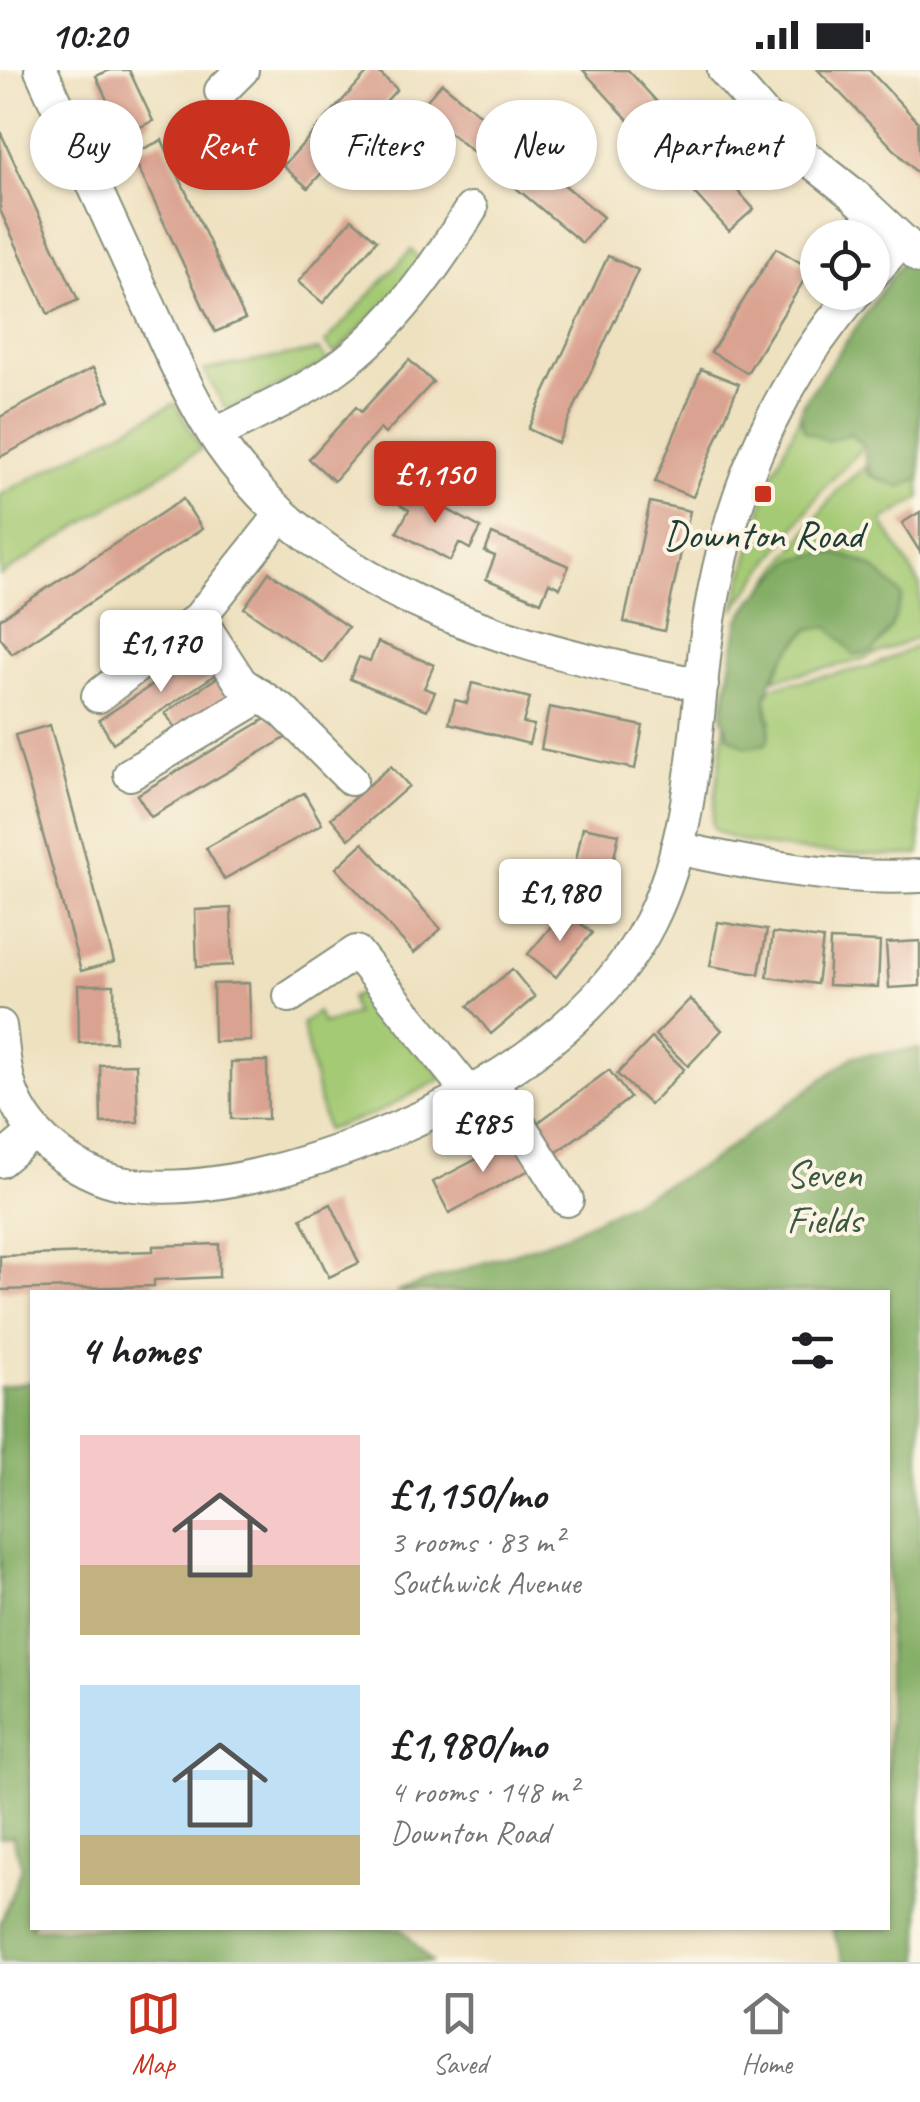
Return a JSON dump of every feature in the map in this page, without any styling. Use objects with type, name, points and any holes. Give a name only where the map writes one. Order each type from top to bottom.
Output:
[{"type":"street","points":[[41,70],[168,346],[215,436],[282,514],[362,572],[444,616],[576,658],[702,685]]},
{"type":"street","points":[[724,70],[788,143],[867,206],[911,249]]},
{"type":"street","points":[[215,436],[335,370],[365,346],[433,271],[470,209]]},
{"type":"street","points":[[0,1026],[12,1092],[35,1132],[84,1169],[123,1184],[150,1187],[198,1184],[325,1155],[388,1132],[480,1086],[545,1043],[626,961],[664,890],[695,760],[720,564],[750,463],[797,370],[842,310]]},
{"type":"street","points":[[98,696],[198,618],[282,514]]},
{"type":"street","points":[[198,618],[241,683],[283,710],[351,779]]},
{"type":"street","points":[[130,774],[261,696]]},
{"type":"street","points":[[677,848],[735,862],[801,870],[920,876]]},
{"type":"street","points":[[290,996],[356,952],[480,1086],[567,1200]]},
{"type":"street","points":[[0,1161],[35,1132]]},
{"type":"green space","points":[[920,236],[920,478],[900,487],[872,475],[866,465],[864,446],[850,434],[827,441],[805,431],[800,416],[802,405],[868,310],[890,310],[890,279]]},
{"type":"green space","points":[[411,250],[422,261],[422,267],[335,354],[325,343]]},
{"type":"green space","points":[[319,350],[328,361],[241,405],[225,408],[204,370]]},
{"type":"green space","points":[[175,403],[201,449],[0,576],[0,495]]},
{"type":"green space","points":[[800,416],[805,431],[850,434],[864,446],[822,490],[734,610],[770,480]]},
{"type":"green space","points":[[865,467],[869,475],[900,487],[920,478],[920,498],[882,521],[920,585],[920,637],[855,662],[774,679],[788,651],[810,629],[830,627],[764,588],[839,488]]},
{"type":"green space","points":[[826,552],[869,565],[902,596],[891,628],[872,652],[854,655],[830,627],[809,629],[772,678],[766,703],[770,731],[766,744],[747,747],[729,737],[722,715],[739,620],[754,598],[793,560]]},
{"type":"green space","points":[[920,645],[920,854],[845,854],[781,848],[729,837],[714,829],[725,724],[729,737],[771,723],[766,699],[771,687],[870,667]]},
{"type":"green space","points":[[368,990],[443,1078],[376,1113],[326,1130],[302,1024],[317,1012],[323,1024],[355,1014],[350,998]]},
{"type":"green space","name":"Seven Fields","points":[[920,1049],[920,1962],[844,1962],[833,1930],[890,1930],[890,1290],[402,1290],[559,1238],[708,1163],[854,1056]]},
{"type":"green space","points":[[30,1382],[30,1930],[403,1930],[431,1962],[0,1962],[0,1924],[22,1867],[12,1836],[0,1838],[0,1387]]},
{"type":"building","points":[[110,70],[129,70],[153,121],[143,126],[143,100],[107,100],[96,76]]},
{"type":"building","points":[[370,70],[376,70],[397,89],[387,100],[343,100]]},
{"type":"building","points":[[583,70],[628,70],[655,100],[617,100],[617,107]]},
{"type":"building","points":[[818,70],[869,70],[918,122],[920,176]]},
{"type":"building","points":[[442,83],[476,111],[476,155],[456,138],[456,100],[427,100]]},
{"type":"building","points":[[0,131],[78,300],[48,314],[0,210]]},
{"type":"building","points":[[310,136],[308,188],[290,172],[290,158]]},
{"type":"building","points":[[162,140],[163,190],[185,190],[245,319],[215,332],[143,178],[143,149]]},
{"type":"building","points":[[518,190],[571,190],[603,217],[582,243]]},
{"type":"building","points":[[692,190],[737,190],[754,209],[729,231]]},
{"type":"building","points":[[352,219],[377,240],[323,303],[298,282]]},
{"type":"building","points":[[776,248],[800,262],[800,287],[747,373],[711,352]]},
{"type":"building","points":[[608,256],[638,270],[558,443],[528,429]]},
{"type":"building","points":[[409,360],[433,382],[385,434],[380,429],[334,481],[309,459],[356,407],[361,412]]},
{"type":"building","points":[[93,368],[110,400],[0,457],[0,417]]},
{"type":"building","points":[[701,369],[739,384],[693,497],[655,482]]},
{"type":"building","points":[[408,488],[481,528],[470,549],[459,543],[450,561],[397,532],[409,510],[399,504]]},
{"type":"building","points":[[183,499],[202,529],[12,654],[0,637],[0,619]]},
{"type":"building","points":[[650,502],[690,511],[664,631],[624,622]]},
{"type":"building","points":[[920,512],[920,552],[902,523]]},
{"type":"building","points":[[492,534],[569,566],[560,588],[549,583],[541,602],[486,579],[495,556],[485,552]]},
{"type":"building","points":[[269,572],[348,627],[323,663],[244,608]]},
{"type":"building","points":[[378,642],[434,665],[424,688],[435,692],[427,710],[350,679],[359,657],[370,661]]},
{"type":"building","points":[[210,647],[224,669],[113,743],[99,720]]},
{"type":"building","points":[[225,672],[241,695],[181,736],[165,713]]},
{"type":"building","points":[[472,683],[530,698],[523,723],[534,725],[529,744],[449,723],[455,700],[467,703]]},
{"type":"building","points":[[549,707],[643,726],[635,769],[541,749]]},
{"type":"building","points":[[279,711],[292,734],[151,817],[137,795]]},
{"type":"building","points":[[50,725],[114,962],[81,971],[15,735]]},
{"type":"building","points":[[391,766],[409,786],[349,839],[331,818]]},
{"type":"building","points":[[304,793],[322,824],[224,879],[206,848]]},
{"type":"building","points":[[583,827],[619,834],[607,891],[571,883]]},
{"type":"building","points":[[363,843],[441,929],[414,953],[336,868]]},
{"type":"building","points":[[231,908],[233,965],[197,967],[195,910]]},
{"type":"building","points":[[565,910],[592,933],[556,977],[528,954]]},
{"type":"building","points":[[718,922],[767,930],[759,974],[710,966]]},
{"type":"building","points":[[773,933],[823,939],[817,984],[767,977]]},
{"type":"building","points":[[830,940],[880,942],[878,987],[828,985]]},
{"type":"building","points":[[920,941],[920,986],[889,988],[886,943]]},
{"type":"building","points":[[512,969],[535,997],[491,1034],[468,1006]]},
{"type":"building","points":[[249,983],[251,1041],[214,1042],[213,984]]},
{"type":"building","points":[[78,985],[114,985],[115,1042],[79,1043]]},
{"type":"building","points":[[690,999],[722,1030],[688,1066],[655,1035]]},
{"type":"building","points":[[652,1038],[684,1069],[650,1105],[617,1074]]},
{"type":"building","points":[[267,1061],[268,1119],[231,1119],[231,1062]]},
{"type":"building","points":[[136,1064],[138,1122],[101,1123],[100,1065]]},
{"type":"building","points":[[609,1070],[630,1098],[553,1155],[532,1127]]},
{"type":"building","points":[[517,1138],[533,1168],[449,1213],[433,1182]]},
{"type":"building","points":[[331,1204],[359,1263],[329,1277],[301,1218]]},
{"type":"building","points":[[219,1244],[219,1277],[154,1280],[154,1286],[0,1290],[0,1256],[153,1251],[153,1246]]},
{"type":"place","name":"Downton Road","points":[[763,494]]}]
